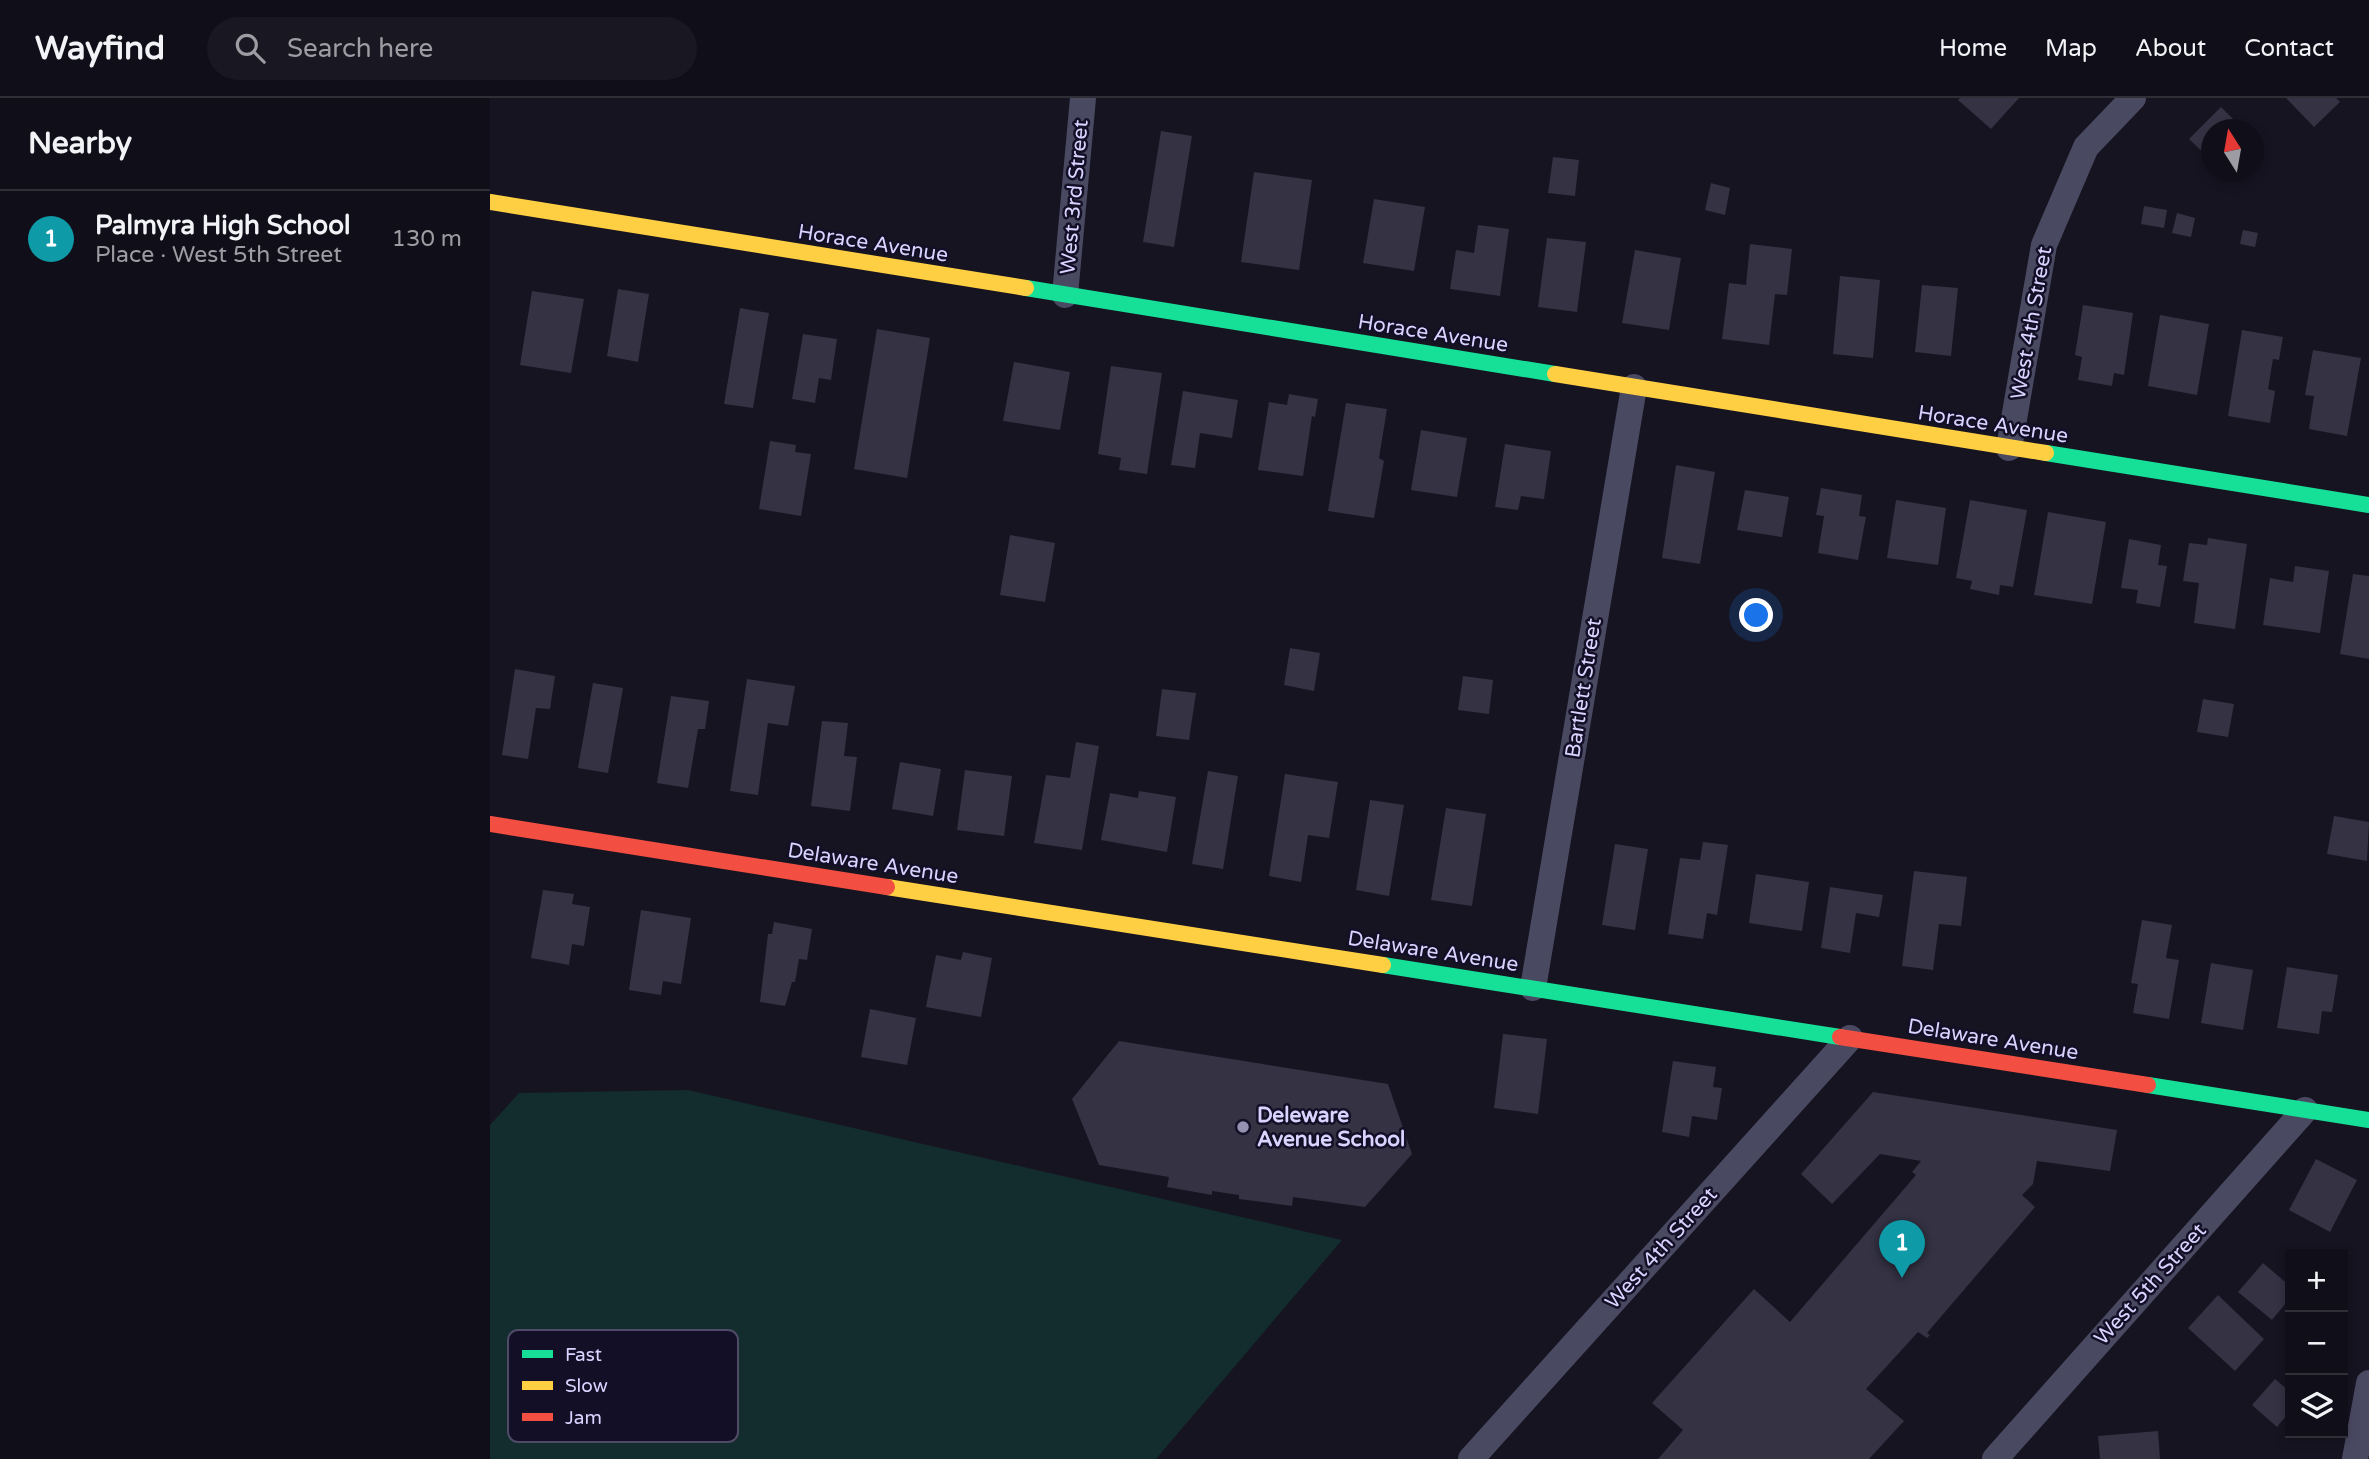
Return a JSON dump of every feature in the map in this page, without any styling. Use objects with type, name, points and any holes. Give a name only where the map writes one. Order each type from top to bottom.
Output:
[{"type":"street","name":"West 3rd Street","points":[[1065,295],[1083,98]]},
{"type":"street","name":"West 4th Street","points":[[2009,447],[2032,302],[2048,234],[2086,147],[2133,98]]},
{"type":"street","name":"Horace Avenue","points":[[490,202],[2369,505]]},
{"type":"street","name":"Bartlett Street","points":[[1533,988],[1634,387]]},
{"type":"street","name":"Delaware Avenue","points":[[493,828],[2369,1119]]},
{"type":"street","name":"West 4th Street","points":[[1471,1459],[1850,1038]]},
{"type":"street","name":"West 5th Street","points":[[1995,1459],[2305,1110]]},
{"type":"street","points":[[2355,1459],[2369,1383]]},
{"type":"green space","points":[[688,1090],[1342,1240],[1156,1459],[490,1459],[490,1125],[519,1093]]},
{"type":"building","points":[[2019,98],[1991,129],[1958,100]]},
{"type":"building","points":[[2286,98],[2336,98],[2340,102],[2314,127]]},
{"type":"building","points":[[2221,107],[2233,119],[2209,119]]},
{"type":"building","points":[[2201,127],[2201,150],[2189,139]]},
{"type":"building","points":[[1161,131],[1192,136],[1174,247],[1143,242]]},
{"type":"building","points":[[1553,157],[1579,160],[1575,196],[1548,193]]},
{"type":"building","points":[[1254,172],[1312,180],[1299,270],[1241,262]]},
{"type":"building","points":[[1711,183],[1730,188],[1725,215],[1705,210]]},
{"type":"building","points":[[1374,199],[1425,207],[1414,271],[1363,263]]},
{"type":"building","points":[[2144,206],[2167,210],[2164,228],[2141,224]]},
{"type":"building","points":[[2177,213],[2195,218],[2191,237],[2172,233]]},
{"type":"building","points":[[1478,225],[1509,229],[1500,296],[1450,289],[1456,250],[1474,253]]},
{"type":"building","points":[[2243,230],[2258,233],[2255,247],[2240,244]]},
{"type":"building","points":[[1547,238],[1586,242],[1577,312],[1538,307]]},
{"type":"building","points":[[1750,244],[1792,249],[1787,295],[1775,294],[1769,345],[1722,339],[1729,283],[1746,285]]},
{"type":"building","points":[[1635,250],[1681,258],[1669,330],[1622,323]]},
{"type":"building","points":[[1840,276],[1880,280],[1873,358],[1833,354]]},
{"type":"building","points":[[1922,285],[1958,288],[1951,356],[1915,352]]},
{"type":"building","points":[[618,289],[649,294],[638,362],[607,356]]},
{"type":"building","points":[[532,291],[584,299],[571,373],[520,365]]},
{"type":"building","points":[[2083,305],[2133,313],[2124,375],[2114,373],[2112,386],[2078,380],[2082,357],[2075,355]]},
{"type":"building","points":[[740,308],[769,313],[753,408],[724,404]]},
{"type":"building","points":[[2160,315],[2209,324],[2197,395],[2148,386]]},
{"type":"building","points":[[877,329],[930,338],[907,478],[854,469]]},
{"type":"building","points":[[2242,330],[2283,337],[2279,360],[2273,359],[2268,389],[2275,391],[2270,423],[2228,416]]},
{"type":"building","points":[[803,334],[837,339],[831,380],[819,378],[815,403],[792,399]]},
{"type":"building","points":[[2313,350],[2361,358],[2347,436],[2309,429],[2314,396],[2305,395]]},
{"type":"building","points":[[1014,362],[1070,372],[1060,430],[1003,421]]},
{"type":"building","points":[[1111,366],[1162,373],[1147,474],[1119,470],[1121,458],[1098,454]]},
{"type":"building","points":[[1183,391],[1238,400],[1232,438],[1200,433],[1195,468],[1171,465]]},
{"type":"building","points":[[1289,394],[1318,399],[1315,417],[1312,416],[1303,476],[1258,470],[1269,402],[1287,405]]},
{"type":"building","points":[[1346,403],[1387,409],[1379,458],[1384,461],[1374,518],[1328,511]]},
{"type":"building","points":[[1421,430],[1467,438],[1457,497],[1411,490]]},
{"type":"building","points":[[770,441],[796,445],[795,452],[811,454],[801,516],[759,509]]},
{"type":"building","points":[[1505,444],[1551,451],[1544,499],[1521,496],[1518,510],[1495,507]]},
{"type":"building","points":[[1676,465],[1715,472],[1700,564],[1662,558]]},
{"type":"building","points":[[1821,488],[1862,495],[1859,516],[1866,517],[1858,560],[1818,553],[1824,516],[1816,515]]},
{"type":"building","points":[[1745,490],[1789,497],[1782,537],[1737,530]]},
{"type":"building","points":[[1896,500],[1946,508],[1938,565],[1887,558]]},
{"type":"building","points":[[1970,500],[2027,510],[2013,587],[2000,585],[1999,595],[1970,589],[1972,581],[1956,578]]},
{"type":"building","points":[[2048,512],[2106,522],[2092,604],[2034,595]]},
{"type":"building","points":[[1010,535],[1055,543],[1045,602],[1000,595]]},
{"type":"building","points":[[2208,538],[2247,544],[2235,629],[2194,623],[2199,583],[2183,581],[2189,543],[2207,545]]},
{"type":"building","points":[[2129,539],[2161,545],[2158,565],[2167,566],[2160,607],[2136,603],[2138,590],[2121,588]]},
{"type":"building","points":[[2295,566],[2329,571],[2320,633],[2263,625],[2270,578],[2293,582]]},
{"type":"building","points":[[2353,574],[2369,576],[2369,659],[2340,654]]},
{"type":"building","points":[[1290,648],[1320,653],[1314,691],[1284,685]]},
{"type":"building","points":[[515,669],[555,676],[550,709],[536,708],[528,759],[502,755]]},
{"type":"building","points":[[1463,676],[1493,680],[1489,714],[1458,710]]},
{"type":"building","points":[[747,679],[795,686],[788,726],[768,723],[758,795],[730,791]]},
{"type":"building","points":[[593,683],[623,688],[608,773],[578,768]]},
{"type":"building","points":[[1162,689],[1196,693],[1189,740],[1156,736]]},
{"type":"building","points":[[671,696],[709,701],[705,729],[698,729],[688,788],[657,783]]},
{"type":"building","points":[[2203,699],[2234,704],[2228,737],[2197,732]]},
{"type":"building","points":[[822,721],[848,723],[844,756],[857,757],[850,811],[811,806]]},
{"type":"building","points":[[1076,742],[1099,746],[1082,850],[1034,843],[1046,775],[1070,778]]},
{"type":"building","points":[[900,762],[941,769],[933,816],[892,809]]},
{"type":"building","points":[[965,770],[1012,776],[1004,836],[957,830]]},
{"type":"building","points":[[1208,771],[1238,776],[1223,869],[1192,864]]},
{"type":"building","points":[[1285,774],[1338,782],[1329,838],[1308,835],[1301,882],[1269,876]]},
{"type":"building","points":[[1139,791],[1176,797],[1167,852],[1101,840],[1110,793],[1138,798]]},
{"type":"building","points":[[1370,800],[1404,805],[1389,896],[1356,890]]},
{"type":"building","points":[[1446,808],[1486,814],[1472,906],[1431,900]]},
{"type":"building","points":[[2334,816],[2369,822],[2367,861],[2327,854]]},
{"type":"building","points":[[1703,842],[1728,845],[1717,915],[1707,913],[1703,939],[1668,934],[1680,858],[1700,860]]},
{"type":"building","points":[[1615,844],[1648,849],[1635,930],[1602,925]]},
{"type":"building","points":[[1914,871],[1967,877],[1961,926],[1939,924],[1933,970],[1902,966]]},
{"type":"building","points":[[1756,874],[1809,882],[1802,931],[1749,923]]},
{"type":"building","points":[[1830,887],[1883,895],[1879,917],[1856,913],[1850,953],[1821,948]]},
{"type":"building","points":[[543,890],[574,894],[572,904],[590,907],[584,946],[572,944],[569,965],[531,958]]},
{"type":"building","points":[[641,910],[691,918],[681,984],[663,981],[661,995],[629,990]]},
{"type":"building","points":[[2142,920],[2172,925],[2166,958],[2179,960],[2169,1019],[2133,1013],[2138,984],[2131,983]]},
{"type":"building","points":[[774,922],[812,929],[807,960],[799,959],[795,982],[792,982],[785,1006],[760,1002],[768,934],[772,934]]},
{"type":"building","points":[[963,952],[992,958],[981,1017],[926,1007],[936,955],[961,960]]},
{"type":"building","points":[[2211,963],[2253,970],[2243,1030],[2201,1023]]},
{"type":"building","points":[[2287,967],[2338,975],[2332,1012],[2322,1011],[2319,1034],[2277,1028]]},
{"type":"building","points":[[870,1009],[916,1018],[907,1065],[861,1057]]},
{"type":"building","points":[[1503,1034],[1547,1039],[1538,1114],[1494,1108]]},
{"type":"building","name":"Deleware Avenue School","points":[[1119,1041],[1388,1084],[1412,1154],[1365,1207],[1293,1197],[1292,1206],[1239,1199],[1239,1195],[1212,1191],[1212,1195],[1167,1187],[1169,1177],[1099,1165],[1072,1099]]},
{"type":"building","points":[[1673,1061],[1716,1067],[1713,1087],[1722,1088],[1717,1120],[1692,1116],[1689,1137],[1662,1132]]},
{"type":"building","points":[[1873,1092],[2117,1130],[2110,1171],[2037,1161],[2033,1184],[2022,1195],[2035,1207],[1927,1333],[1930,1335],[1927,1338],[1918,1332],[1866,1389],[1904,1421],[1869,1459],[1658,1459],[1683,1430],[1652,1403],[1754,1289],[1790,1322],[1916,1175],[1912,1172],[1921,1161],[1880,1154],[1832,1204],[1801,1174]]},
{"type":"building","points":[[2316,1159],[2357,1180],[2330,1232],[2289,1210]]},
{"type":"building","points":[[2263,1263],[2285,1282],[2285,1304],[2272,1320],[2238,1292]]},
{"type":"building","points":[[2218,1295],[2264,1339],[2235,1371],[2188,1328]]},
{"type":"building","points":[[2275,1379],[2285,1388],[2285,1417],[2277,1427],[2252,1405]]},
{"type":"building","points":[[2158,1431],[2160,1459],[2100,1459],[2098,1436]]},
{"type":"traffic: fast","points":[[1026,288],[1555,374]]},
{"type":"traffic: fast","points":[[2046,453],[2369,505]]},
{"type":"traffic: fast","points":[[1383,965],[1840,1037]]},
{"type":"traffic: fast","points":[[2148,1085],[2369,1120]]},
{"type":"traffic: slow","points":[[490,202],[1026,288]]},
{"type":"traffic: slow","points":[[1555,374],[2046,453]]},
{"type":"traffic: slow","points":[[887,887],[1383,965]]},
{"type":"traffic: jam","points":[[490,824],[887,887]]},
{"type":"traffic: jam","points":[[1840,1037],[2148,1085]]},
{"type":"place","name":"Deleware Avenue School","points":[[1243,1127]]},
{"type":"place","name":"Palmyra High School","points":[[1902,1278]]}]
